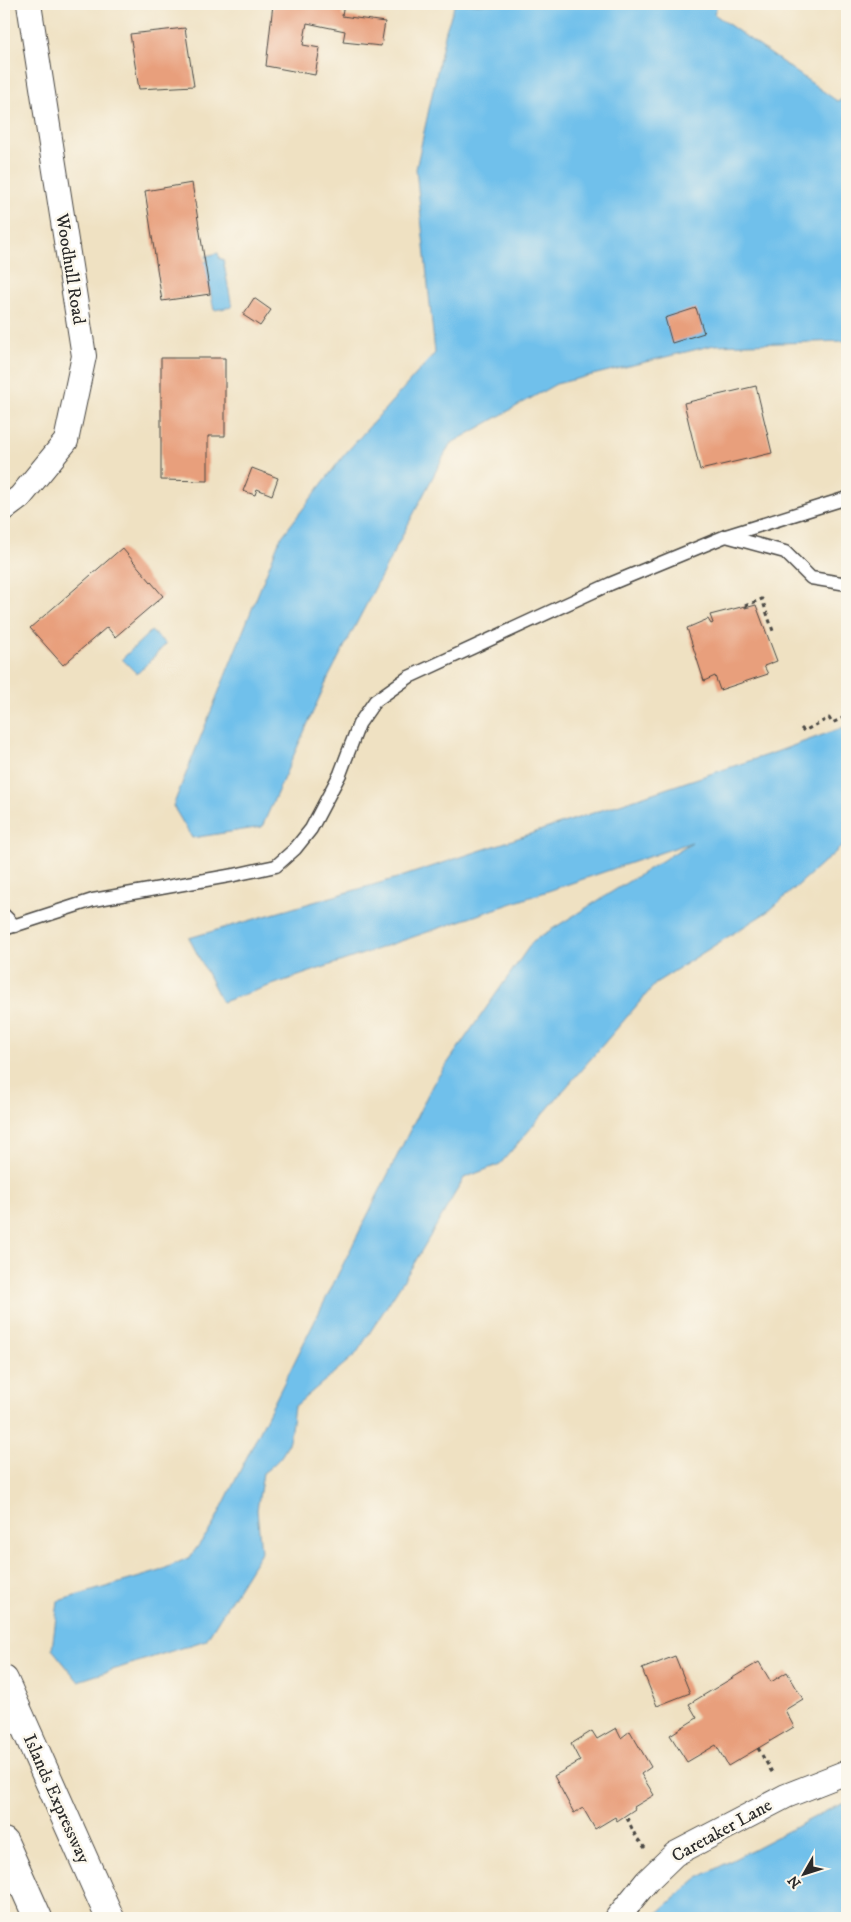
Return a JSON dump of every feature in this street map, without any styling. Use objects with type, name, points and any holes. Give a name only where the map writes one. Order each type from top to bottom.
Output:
[{"type":"main road","name":"Islands Expressway","points":[[4,1680],[110,1918]]},
{"type":"main road","points":[[4,1842],[38,1918]]},
{"type":"street","name":"Woodhull Road","points":[[4,509],[20,497],[66,441],[84,356],[29,4]]},
{"type":"street","name":"Caretaker Lane","points":[[617,1918],[647,1881],[675,1854],[786,1796],[847,1772]]},
{"type":"lane","points":[[4,915],[10,927],[93,900],[234,876],[276,866],[295,849],[311,829],[340,774],[359,724],[375,701],[409,677],[610,584],[726,536],[847,498]]},
{"type":"lane","points":[[726,536],[785,552],[811,578],[847,584]]},
{"type":"path","points":[[745,606],[762,598],[773,631]]},
{"type":"path","points":[[801,728],[804,731],[829,718],[832,723],[847,716]]},
{"type":"path","points":[[626,1818],[636,1837],[661,1868]]},
{"type":"water","points":[[455,4],[717,4],[714,14],[837,101],[847,98],[847,341],[714,345],[556,384],[450,444],[328,678],[262,827],[192,838],[173,806],[280,539],[344,455],[435,353],[416,169],[446,30]]},
{"type":"water","points":[[218,253],[220,259],[223,259],[232,307],[214,310],[204,262],[208,261],[206,256]]},
{"type":"water","points":[[151,631],[166,644],[137,674],[122,659]]},
{"type":"water","points":[[847,726],[847,842],[770,910],[657,982],[500,1164],[464,1178],[412,1267],[356,1354],[294,1407],[288,1444],[279,1458],[263,1473],[257,1510],[261,1552],[206,1640],[78,1681],[52,1649],[58,1601],[157,1572],[190,1557],[212,1527],[433,1084],[533,941],[692,842],[222,1002],[189,938],[404,876],[776,752]]},
{"type":"water","points":[[847,1802],[847,1918],[652,1918],[696,1879]]},
{"type":"building","points":[[273,4],[344,4],[342,16],[385,22],[381,46],[343,42],[345,31],[307,23],[303,45],[320,48],[315,75],[266,66]]},
{"type":"building","points":[[185,28],[194,86],[139,89],[130,34]]},
{"type":"building","points":[[192,183],[210,294],[162,301],[145,191]]},
{"type":"building","points":[[254,298],[271,310],[260,326],[243,315]]},
{"type":"building","points":[[696,308],[704,333],[672,343],[665,318]]},
{"type":"building","points":[[161,358],[225,358],[225,436],[208,436],[208,481],[161,480]]},
{"type":"building","points":[[756,386],[772,453],[700,470],[684,403]]},
{"type":"building","points":[[252,468],[278,478],[272,495],[257,489],[255,495],[243,491]]},
{"type":"building","points":[[122,548],[163,596],[115,637],[107,627],[63,665],[30,628]]},
{"type":"building","points":[[756,605],[777,661],[764,666],[768,674],[720,690],[715,676],[704,681],[687,628],[708,619],[711,624],[713,623],[710,615]]},
{"type":"building","points":[[675,1656],[690,1693],[657,1706],[642,1669]]},
{"type":"building","points":[[759,1662],[771,1682],[787,1672],[803,1699],[785,1710],[794,1727],[728,1766],[716,1745],[687,1762],[670,1735],[697,1718],[689,1704]]},
{"type":"building","points":[[616,1728],[621,1738],[630,1731],[651,1767],[641,1774],[654,1795],[634,1807],[635,1809],[617,1821],[615,1817],[595,1829],[583,1808],[574,1813],[554,1776],[580,1761],[571,1744],[592,1731],[597,1739]]}]
